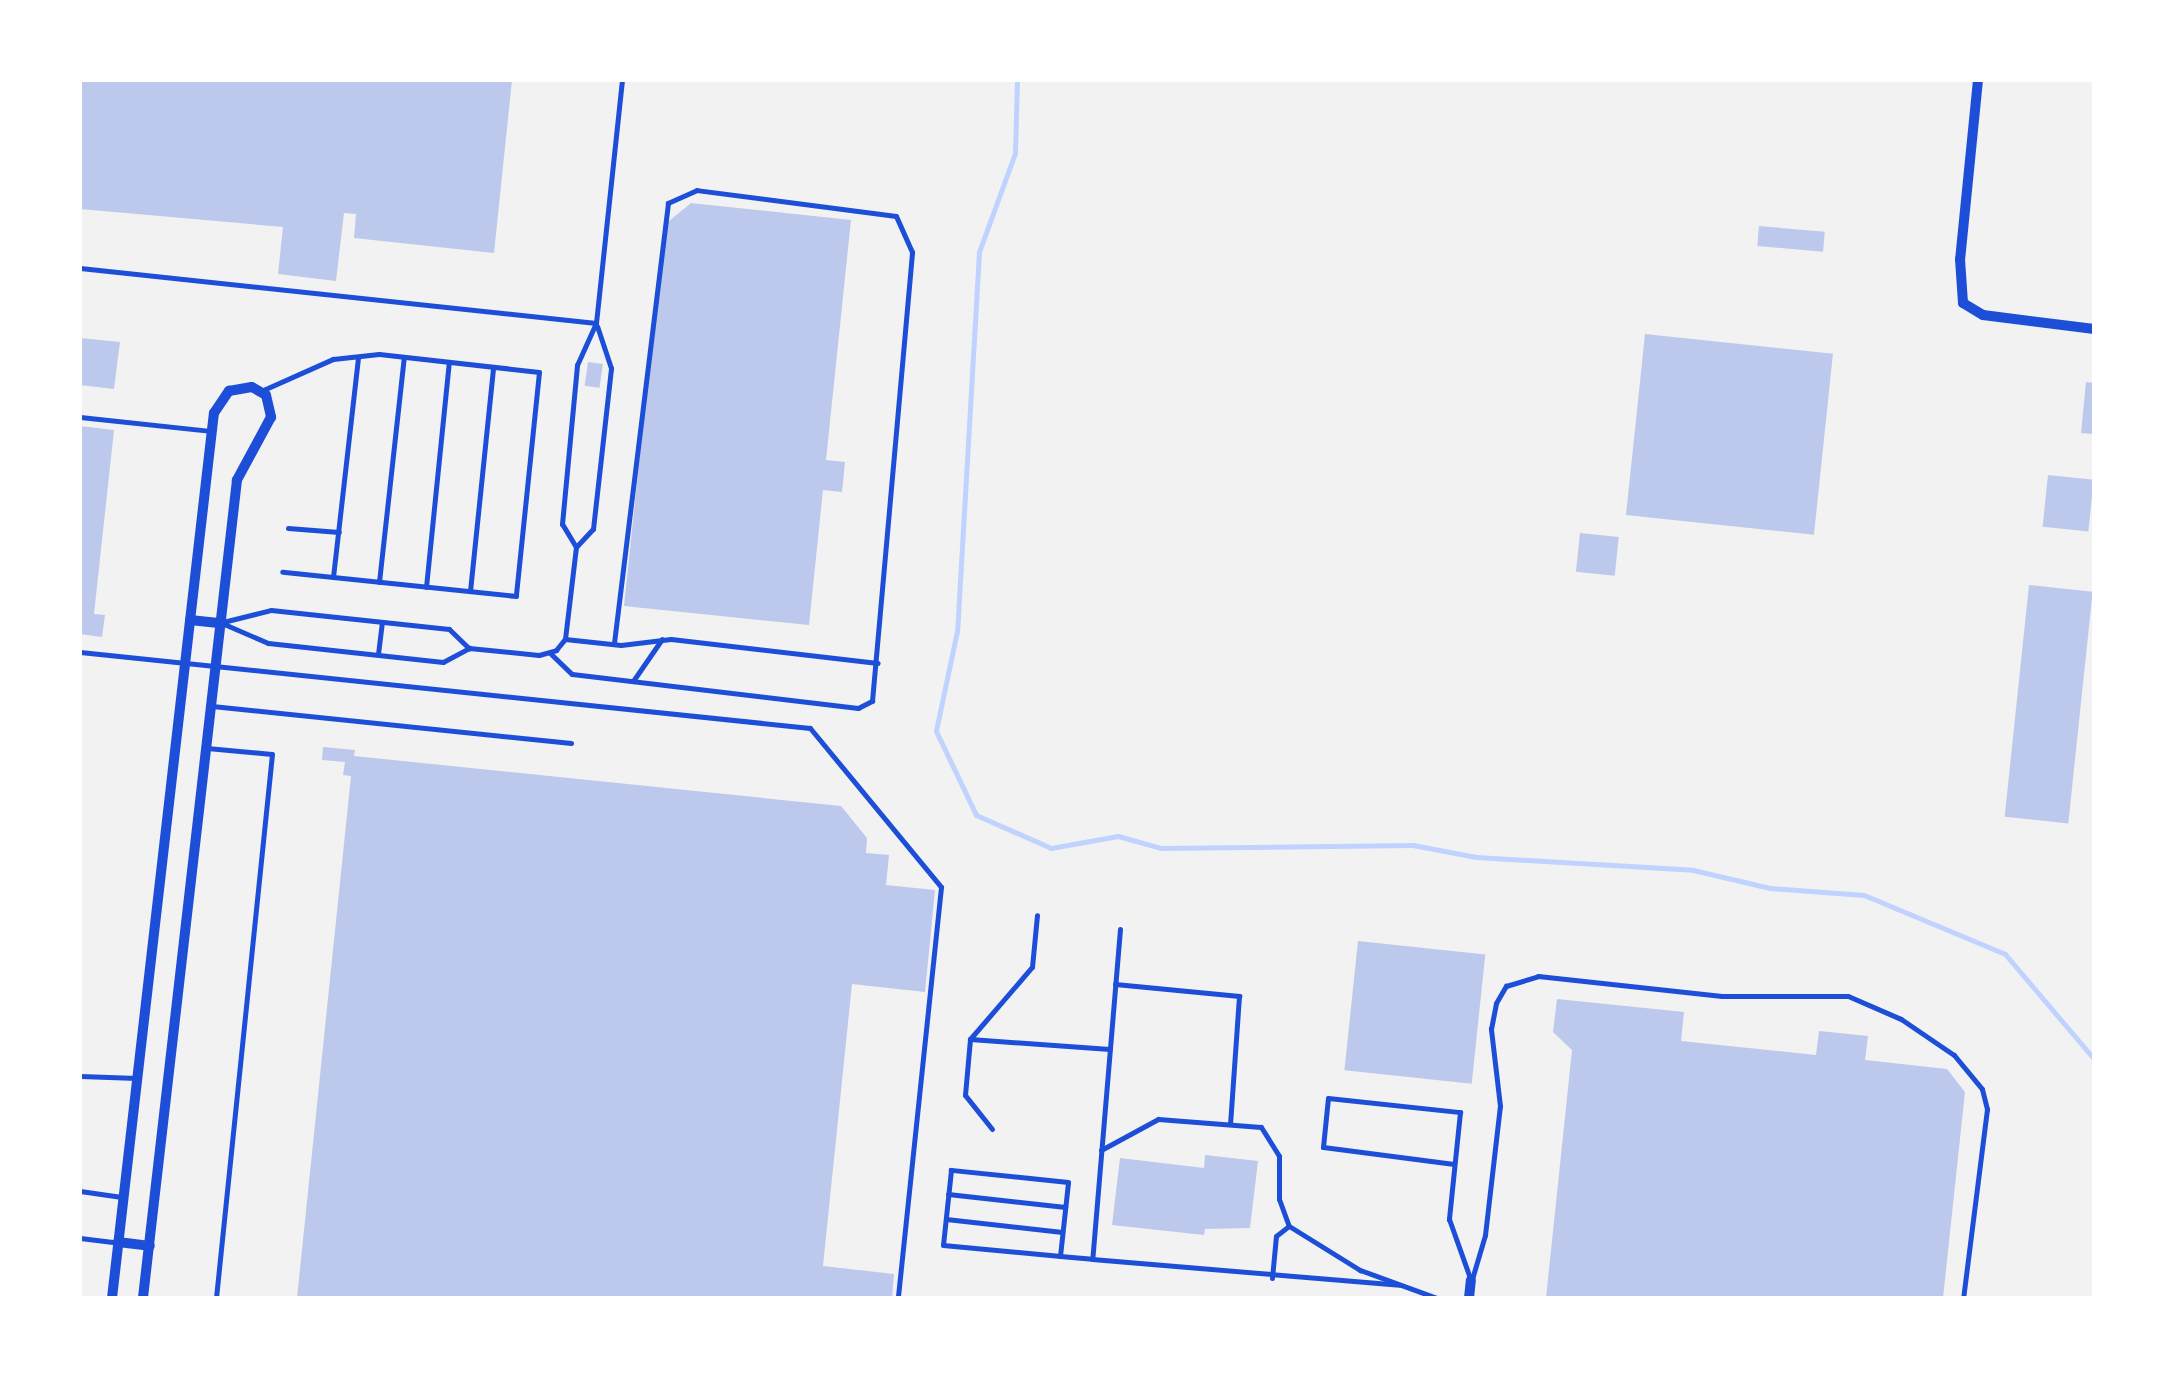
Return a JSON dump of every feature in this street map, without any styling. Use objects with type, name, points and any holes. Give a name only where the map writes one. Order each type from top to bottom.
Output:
[{"type":"street","points":[[1978,80],[1960,259],[1963,303],[1983,315],[2094,329]]},
{"type":"street","points":[[112,1298],[216,404],[229,391],[261,390],[272,416],[238,474],[144,1298]]},
{"type":"street","points":[[190,620],[221,622]]},
{"type":"street","points":[[118,1242],[150,1246]]},
{"type":"street","points":[[1469,1298],[1471,1280]]},
{"type":"lane","points":[[576,547],[562,524],[577,364],[596,323],[622,80]]},
{"type":"lane","points":[[221,622],[268,643],[443,662],[469,648],[550,654],[572,674],[858,708],[876,695],[912,252],[905,225],[884,212],[697,190],[675,196],[662,217],[614,644]]},
{"type":"lane","points":[[80,268],[596,323]]},
{"type":"lane","points":[[550,654],[565,638],[576,547],[593,530],[611,368],[596,323]]},
{"type":"lane","points":[[333,577],[358,356]]},
{"type":"lane","points":[[261,390],[334,359],[358,356],[404,357],[539,372],[516,596],[282,572]]},
{"type":"lane","points":[[379,582],[404,357]]},
{"type":"lane","points":[[426,587],[449,362]]},
{"type":"lane","points":[[470,591],[493,367]]},
{"type":"lane","points":[[80,417],[212,432]]},
{"type":"lane","points":[[288,528],[338,532]]},
{"type":"lane","points":[[221,622],[271,610],[449,629],[469,648]]},
{"type":"lane","points":[[378,655],[382,622]]},
{"type":"lane","points":[[565,638],[614,644],[662,640],[878,663]]},
{"type":"lane","points":[[633,682],[662,640]]},
{"type":"lane","points":[[80,652],[216,662],[810,728],[941,887],[898,1298]]},
{"type":"lane","points":[[212,706],[571,743]]},
{"type":"lane","points":[[207,748],[272,754],[216,1298]]},
{"type":"lane","points":[[992,1129],[965,1094],[970,1040],[1032,967],[1037,916]]},
{"type":"lane","points":[[1092,1260],[1120,930]]},
{"type":"lane","points":[[1471,1280],[1486,1235],[1500,1106],[1492,1029],[1496,1003],[1506,986],[1538,976],[1722,996],[1848,996],[1901,1019],[1954,1056],[1982,1089],[1987,1108],[1962,1298]]},
{"type":"lane","points":[[1115,984],[1238,996],[1230,1124]]},
{"type":"lane","points":[[970,1040],[1110,1049]]},
{"type":"lane","points":[[80,1076],[137,1078]]},
{"type":"lane","points":[[1454,1164],[1322,1147],[1328,1098],[1460,1112],[1448,1219],[1471,1280]]},
{"type":"lane","points":[[1101,1150],[1158,1119],[1261,1127],[1274,1140],[1279,1199],[1290,1226],[1360,1270],[1436,1298]]},
{"type":"lane","points":[[1060,1256],[1068,1182],[951,1170],[943,1244],[1272,1278],[1399,1285]]},
{"type":"lane","points":[[80,1191],[124,1197]]},
{"type":"lane","points":[[948,1194],[1065,1207]]},
{"type":"lane","points":[[946,1220],[1062,1232]]},
{"type":"lane","points":[[1272,1278],[1276,1236],[1290,1226]]},
{"type":"lane","points":[[80,1238],[118,1242]]},
{"type":"building","points":[[80,80],[512,80],[494,253],[354,238],[356,214],[344,213],[336,281],[278,274],[283,227],[80,209]]},
{"type":"building","points":[[691,203],[851,220],[826,460],[845,462],[842,492],[823,490],[809,625],[624,606],[664,225]]},
{"type":"building","points":[[1759,226],[1825,232],[1823,252],[1757,246]]},
{"type":"building","points":[[1645,334],[1833,354],[1814,535],[1626,515]]},
{"type":"building","points":[[80,338],[120,342],[114,389],[80,385]]},
{"type":"building","points":[[588,362],[603,364],[600,388],[585,386]]},
{"type":"building","points":[[2086,382],[2094,383],[2094,434],[2081,433]]},
{"type":"building","points":[[80,426],[114,430],[94,614],[105,615],[102,637],[80,634]]},
{"type":"building","points":[[2048,475],[2094,480],[2088,532],[2043,527]]},
{"type":"building","points":[[1580,533],[1619,537],[1615,576],[1576,572]]},
{"type":"building","points":[[2029,585],[2093,592],[2068,823],[2005,817]]},
{"type":"building","points":[[323,747],[355,750],[354,756],[841,806],[867,838],[866,853],[889,855],[886,885],[935,890],[925,992],[852,984],[823,1266],[894,1274],[892,1298],[297,1298],[351,776],[343,775],[345,762],[322,760]]},
{"type":"building","points":[[1358,941],[1485,954],[1472,1084],[1344,1070]]},
{"type":"building","points":[[1557,999],[1684,1012],[1681,1041],[1816,1055],[1819,1031],[1868,1036],[1865,1060],[1947,1069],[1965,1092],[1943,1298],[1546,1298],[1572,1050],[1553,1032]]},
{"type":"building","points":[[1205,1155],[1258,1161],[1250,1228],[1205,1229],[1204,1235],[1112,1225],[1120,1158],[1204,1168]]},
{"type":"waterway","points":[[1017,80],[1015,153],[979,252],[957,631],[936,731],[976,815],[1051,848],[1118,836],[1161,848],[1413,845],[1476,857],[1693,870],[1770,888],[1864,895],[2005,954],[2094,1059]]}]
